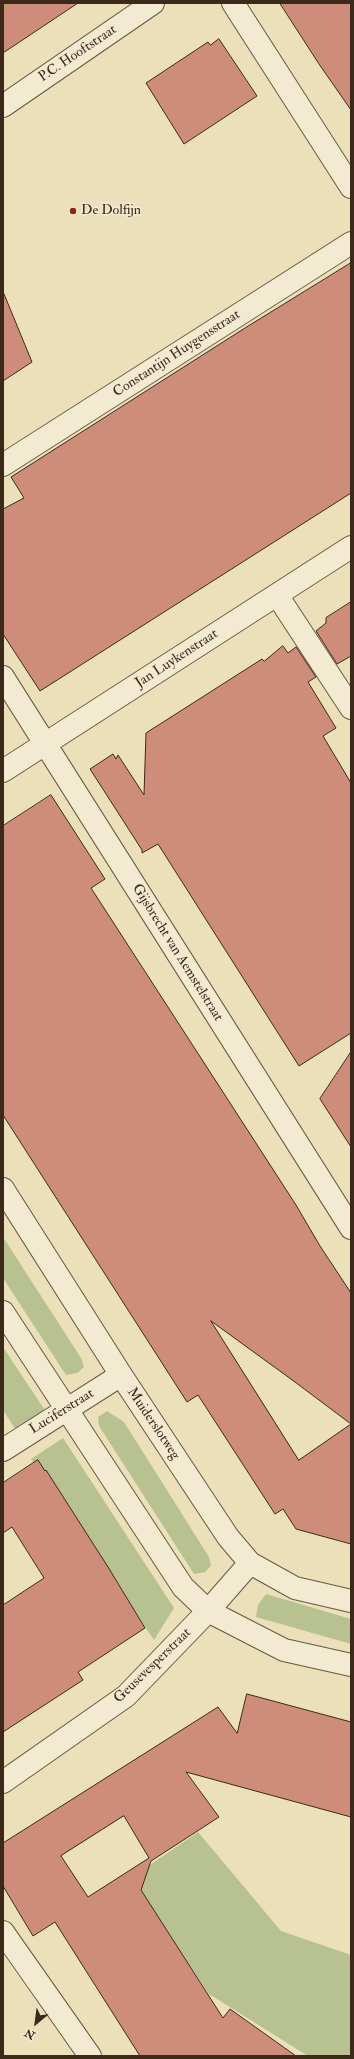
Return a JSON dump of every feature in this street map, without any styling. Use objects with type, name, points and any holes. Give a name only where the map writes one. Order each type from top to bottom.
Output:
[{"type":"street","name":"P.C. Hooftstraat","points":[[3,106],[154,3]]},
{"type":"street","points":[[233,3],[351,187]]},
{"type":"street","name":"Constantijn Huygensstraat","points":[[3,465],[351,243]]},
{"type":"street","name":"Jan Luykenstraat","points":[[3,771],[351,547]]},
{"type":"street","points":[[278,594],[351,708]]},
{"type":"street","name":"Gijsbrecht van Aemstelstraat","points":[[3,677],[351,1228]]},
{"type":"street","name":"Muiderslotweg","points":[[3,1189],[121,1375],[228,1537],[250,1563],[295,1588],[351,1601]]},
{"type":"street","points":[[3,1312],[183,1587],[208,1611],[284,1650],[351,1665]]},
{"type":"street","name":"Luciferstraat","points":[[3,1450],[121,1375]]},
{"type":"street","name":"Geusevesperstraat","points":[[3,1782],[126,1696],[208,1611],[250,1563]]},
{"type":"street","points":[[3,1932],[90,2056]]},
{"type":"green space","points":[[3,1237],[81,1358],[84,1367],[77,1373],[66,1375],[3,1278]]},
{"type":"green space","points":[[3,1347],[50,1418],[21,1438],[3,1410]]},
{"type":"green space","points":[[107,1411],[124,1422],[209,1557],[211,1566],[205,1572],[194,1574],[99,1426],[98,1417]]},
{"type":"green space","points":[[63,1438],[174,1608],[154,1640],[31,1459]]},
{"type":"green space","points":[[266,1594],[351,1619],[351,1644],[256,1617],[258,1605]]},
{"type":"green space","points":[[198,1832],[281,1931],[351,1955],[350,2056],[308,2056],[209,1994],[131,1878]]},
{"type":"building","points":[[3,3],[78,3],[3,53]]},
{"type":"building","points":[[280,3],[351,3],[351,110],[319,64]]},
{"type":"building","points":[[219,39],[257,96],[184,144],[146,83],[208,42],[210,45]]},
{"type":"building","points":[[351,263],[351,493],[40,691],[3,634],[3,509],[24,498],[11,477],[245,328]]},
{"type":"building","points":[[4,294],[32,362],[3,381],[3,295]]},
{"type":"building","points":[[351,602],[351,656],[337,664],[316,631],[326,623],[326,618]]},
{"type":"building","points":[[283,646],[288,653],[296,647],[316,677],[308,682],[336,728],[323,736],[351,783],[351,1033],[299,1066],[158,844],[142,853],[142,850],[90,769],[113,754],[116,759],[118,755],[144,795],[146,733],[262,659],[264,661]]},
{"type":"building","points":[[51,795],[105,879],[91,888],[296,1205],[320,1246],[351,1293],[351,1424],[351,1544],[296,1529],[283,1509],[275,1514],[198,1395],[187,1402],[3,1115],[3,826]],"holes":[[[211,1321],[351,1424],[299,1460]]]},
{"type":"building","points":[[351,1052],[351,1147],[320,1099]]},
{"type":"building","points":[[38,1460],[45,1471],[46,1470],[108,1567],[145,1628],[78,1672],[83,1680],[3,1732],[3,1605],[44,1578],[12,1527],[3,1533],[3,1483]]},
{"type":"building","points":[[247,1694],[351,1722],[351,1817],[186,1772],[219,1817],[151,1861],[141,1890],[223,2018],[230,2009],[296,2056],[140,2056],[55,1922],[33,1936],[3,1886],[3,1843],[218,1707],[237,1733]],"holes":[[[124,1816],[149,1858],[88,1897],[61,1856]]]},
{"type":"place","name":"De Dolfijn","points":[[73,211]]}]
